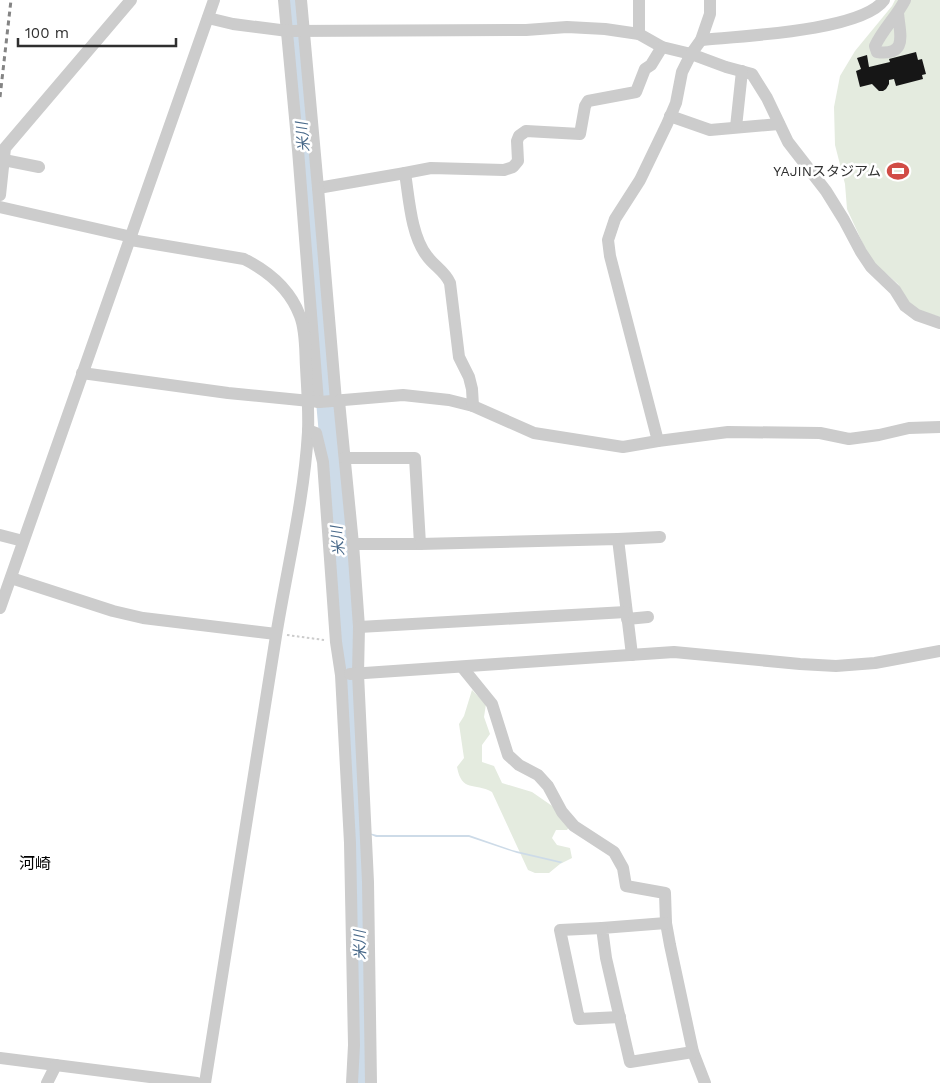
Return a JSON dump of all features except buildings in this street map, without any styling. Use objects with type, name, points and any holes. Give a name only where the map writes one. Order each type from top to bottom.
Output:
[{"type":"street","points":[[0,195],[5,148],[131,0]]},
{"type":"street","points":[[0,608],[214,0]]},
{"type":"street","points":[[284,0],[297,141],[326,401]]},
{"type":"street","points":[[205,1083],[276,634],[303,480],[308,430],[326,401],[318,188],[301,0]]},
{"type":"street","points":[[639,0],[639,34]]},
{"type":"street","points":[[658,441],[610,256],[608,240],[614,219],[640,180],[676,103],[682,72],[690,54],[701,40],[710,14],[710,0]]},
{"type":"street","points":[[701,40],[786,31],[846,22],[865,15],[884,0]]},
{"type":"street","points":[[898,13],[905,0]]},
{"type":"street","points":[[208,18],[233,24],[287,31],[516,30],[567,27],[605,29],[639,34],[662,47],[752,74],[767,98],[788,142],[830,198],[871,268],[895,290],[905,306],[917,315],[940,323]]},
{"type":"street","points":[[318,188],[431,168],[504,170],[513,167],[518,161],[517,141],[519,136],[526,131],[580,134],[585,106],[588,101],[636,92],[645,69],[651,65],[662,47]]},
{"type":"street","points":[[736,127],[742,71]]},
{"type":"street","points":[[670,116],[710,130],[779,124]]},
{"type":"street","points":[[4,160],[39,167]]},
{"type":"street","points":[[405,173],[413,222],[420,243],[427,256],[446,275],[450,283],[459,357],[469,377],[473,406]]},
{"type":"street","points":[[0,207],[131,238],[244,260],[260,267],[276,279],[290,297],[300,316],[304,337],[345,458],[353,544],[359,627],[358,674],[368,882],[371,1083]]},
{"type":"street","points":[[82,373],[228,392],[326,401],[403,395],[449,400],[473,406],[534,433],[623,447],[728,432],[820,433],[849,439],[910,428],[939,430]]},
{"type":"street","points":[[308,430],[316,433],[323,462],[336,642],[341,675],[350,843],[354,1045],[352,1083]]},
{"type":"street","points":[[345,458],[415,458],[420,544]]},
{"type":"street","points":[[0,535],[23,541]]},
{"type":"street","points":[[353,544],[420,544],[660,537]]},
{"type":"street","points":[[618,539],[632,655]]},
{"type":"street","points":[[11,578],[113,611],[144,618],[276,634]]},
{"type":"street","points":[[359,627],[626,616],[648,617]]},
{"type":"street","points":[[341,675],[674,652],[836,666],[875,663],[940,651]]},
{"type":"street","points":[[462,667],[492,704],[508,755],[519,765],[538,775],[548,786],[562,812],[574,826],[614,852],[623,868],[626,886],[665,893],[666,923],[693,1052],[705,1083]]},
{"type":"street","points":[[620,1017],[578,1019],[560,930],[666,923]]},
{"type":"street","points":[[602,928],[606,958],[630,1062],[693,1052]]},
{"type":"street","points":[[0,1058],[197,1083]]},
{"type":"street","points":[[46,1083],[56,1065]]},
{"type":"path","points":[[276,634],[336,642]]},
{"type":"shaded area","points":[[895,0],[940,0],[940,317],[918,310],[909,303],[898,284],[874,263],[847,209],[845,184],[835,145],[834,107],[840,76],[855,51]]},
{"type":"shaded area","points":[[472,690],[486,704],[484,717],[490,734],[482,745],[482,762],[494,766],[502,783],[532,792],[558,810],[569,827],[567,830],[556,830],[552,838],[557,845],[570,848],[572,858],[560,864],[549,873],[535,873],[528,870],[492,792],[466,784],[459,775],[457,767],[464,758],[459,724],[464,716]]},
{"type":"water","points":[[369,833],[377,835],[469,835],[512,850],[563,862],[560,863],[517,853],[469,837],[376,837]]},
{"type":"waterway","name":"米川","points":[[292,0],[347,642],[352,766],[359,858],[358,959],[362,1083]]},
{"type":"railway","points":[[0,97],[11,0]]},
{"type":"place","name":"YAJINスタジアム","points":[[898,171]]},
{"type":"district","name":"河崎","points":[[35,863]]}]
